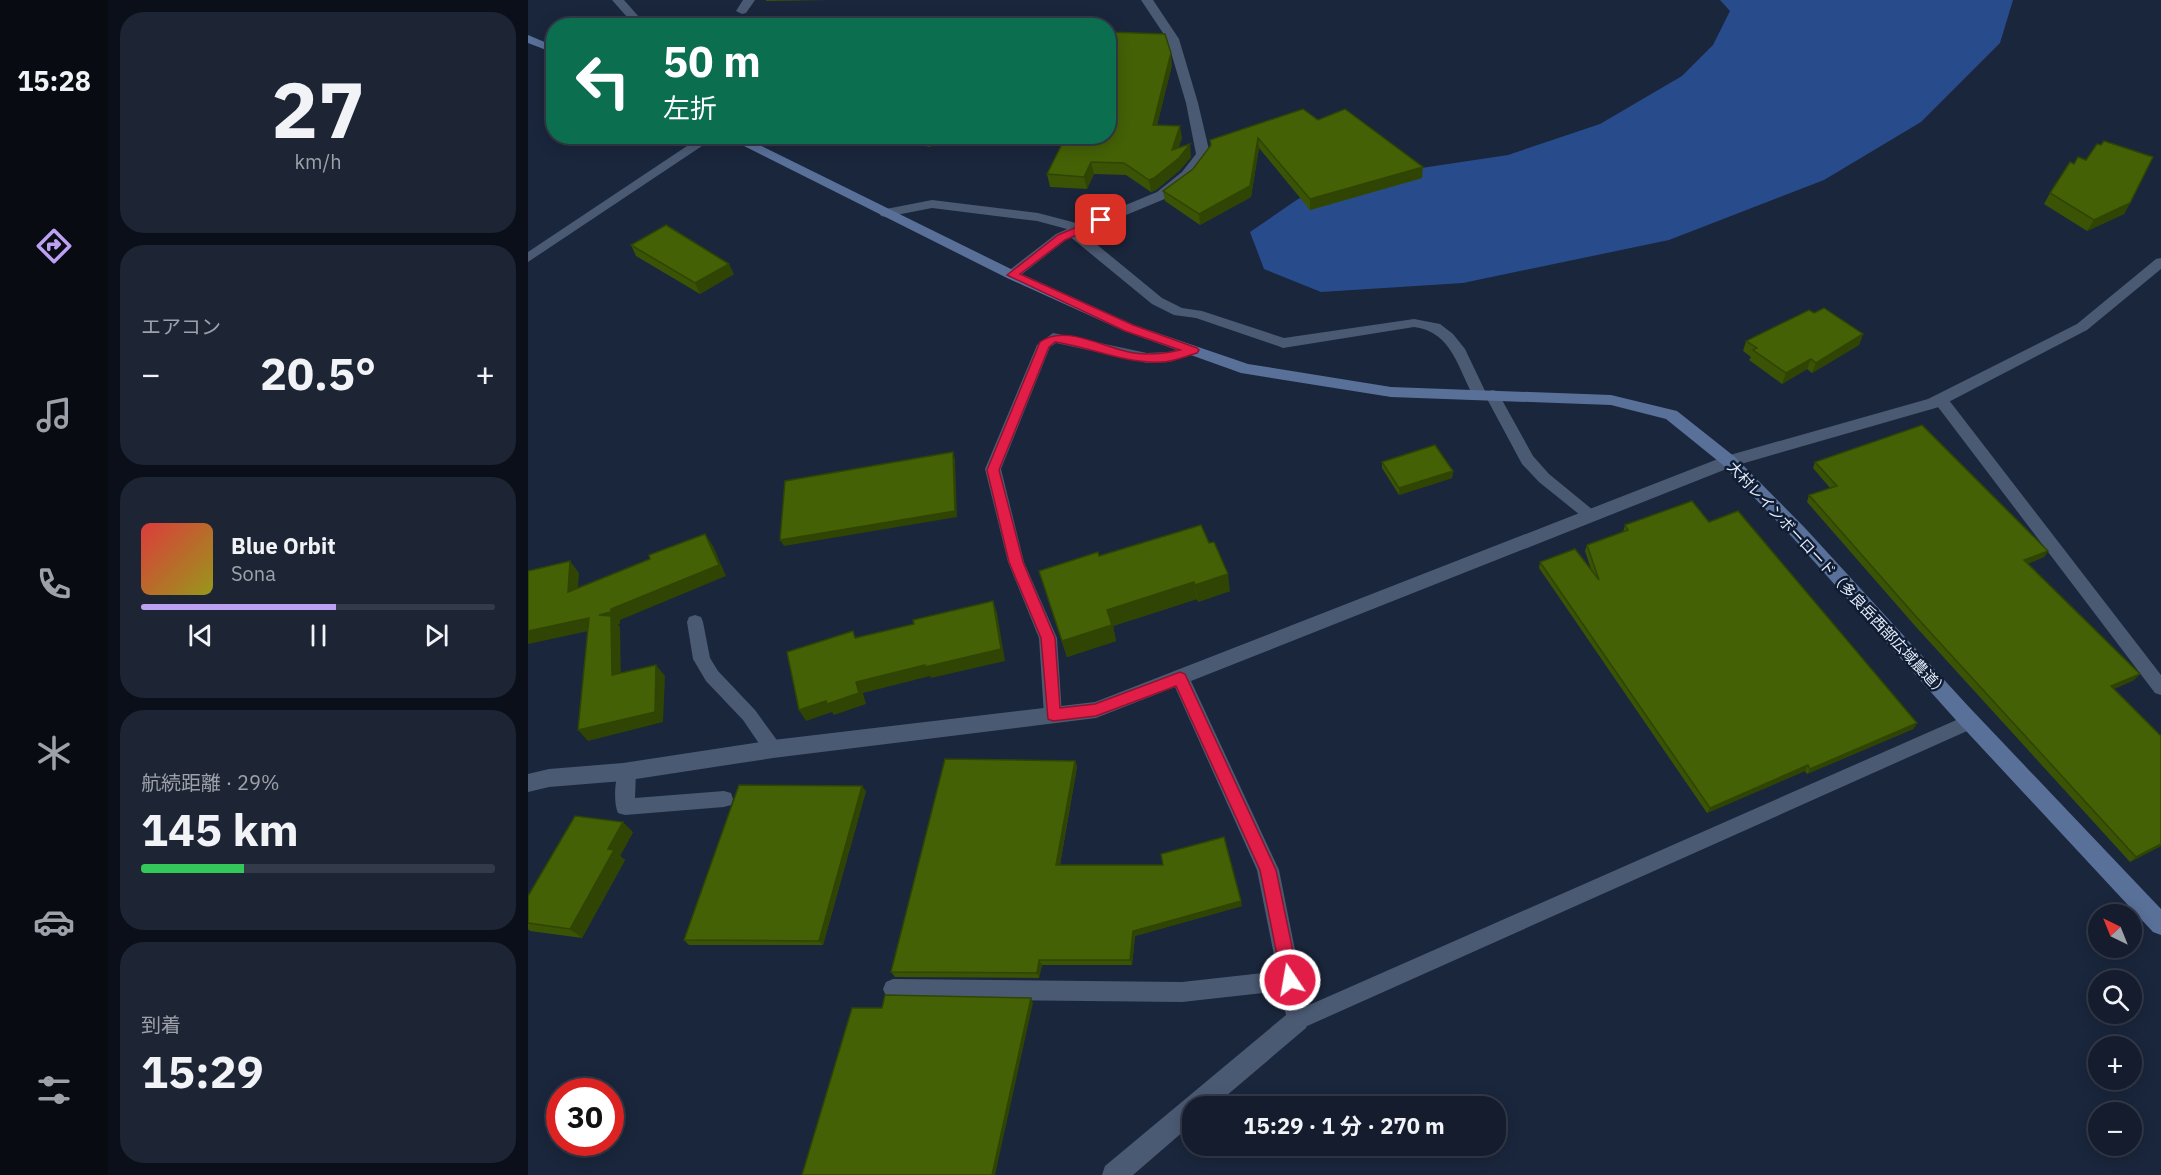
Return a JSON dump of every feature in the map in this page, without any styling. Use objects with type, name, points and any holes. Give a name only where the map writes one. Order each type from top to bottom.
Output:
[{"type":"street","points":[[618,0],[635,18]]},
{"type":"street","points":[[742,11],[749,0]]},
{"type":"street","points":[[1012,275],[1061,237],[1162,195],[1187,175],[1203,154],[1173,39],[1147,0]]},
{"type":"street","points":[[528,39],[546,47]]},
{"type":"street","points":[[528,258],[699,144]]},
{"type":"street","name":"大村レインボーロード（多良岳西部広域農道）","points":[[745,144],[1012,275],[1129,328],[1246,369],[1391,392],[1611,400],[1671,415],[1729,461],[1799,532],[1970,722],[2161,925]]},
{"type":"street","points":[[886,213],[932,204],[1038,217],[1077,231]]},
{"type":"street","points":[[528,783],[549,778],[627,772],[773,749],[1096,710],[1729,461],[1940,399],[2082,327],[2161,262]]},
{"type":"street","points":[[1180,678],[1268,870],[1298,1020],[1208,1096]]},
{"type":"street","points":[[1114,1175],[1182,1118]]},
{"type":"lane","points":[[1077,231],[1157,301],[1179,312],[1197,314],[1283,343],[1414,323],[1442,331],[1468,364],[1527,460],[1544,478],[1591,515]]},
{"type":"lane","points":[[1053,715],[1048,638],[1016,562],[993,470],[1044,345],[1053,338],[1074,341],[1133,357],[1162,358],[1193,350]]},
{"type":"lane","points":[[1940,399],[2161,688]]},
{"type":"lane","points":[[695,622],[702,659],[712,676],[749,716],[773,749]]},
{"type":"lane","points":[[1298,1020],[1970,722]]},
{"type":"lane","points":[[627,772],[625,807],[724,799]]},
{"type":"lane","points":[[893,989],[1182,992],[1290,980]]},
{"type":"shaded area","points":[[1720,0],[2013,0],[2000,43],[1921,122],[1824,180],[1669,240],[1463,283],[1321,292],[1264,269],[1250,232],[1298,199],[1368,176],[1508,155],[1600,124],[1682,76],[1713,45],[1730,11]]},
{"type":"building","points":[[1116,32],[1165,34],[1171,53],[1153,125],[1180,126],[1172,150],[1190,144],[1179,158],[1149,180],[1124,163],[1091,162],[1084,177],[1047,174],[1062,144],[1116,144]]},
{"type":"building","points":[[1303,109],[1318,120],[1345,109],[1423,167],[1310,199],[1258,138],[1250,186],[1199,214],[1163,191],[1193,169],[1211,145],[1210,140]]},
{"type":"building","points":[[2104,141],[2153,157],[2130,203],[2094,220],[2050,193],[2070,162],[2074,164],[2078,157],[2086,160],[2097,144],[2101,145]]},
{"type":"building","points":[[666,225],[729,264],[695,283],[631,245]]},
{"type":"building","points":[[1824,308],[1863,334],[1816,363],[1811,359],[1786,373],[1753,350],[1757,348],[1746,341],[1809,310],[1814,313]]},
{"type":"building","points":[[1922,425],[2048,551],[2024,560],[2140,674],[2111,686],[2161,736],[2161,844],[2136,857],[1920,621],[1809,495],[1837,486],[1815,462]]},
{"type":"building","points":[[1435,445],[1453,471],[1399,488],[1382,462]]},
{"type":"building","points":[[953,452],[955,511],[780,540],[785,481]]},
{"type":"building","points":[[1692,501],[1709,522],[1738,511],[1917,723],[1810,769],[1808,765],[1710,808],[1540,562],[1575,549],[1599,580],[1587,545],[1628,530],[1625,525]]},
{"type":"building","points":[[1201,525],[1209,543],[1214,542],[1228,574],[1195,585],[1194,582],[1107,610],[1112,625],[1062,641],[1039,571],[1098,552],[1099,556]]},
{"type":"building","points":[[705,534],[719,565],[611,609],[611,612],[599,615],[611,616],[612,675],[656,665],[655,712],[578,730],[589,618],[528,631],[528,571],[570,561],[568,592],[650,559],[649,555]]},
{"type":"building","points":[[993,601],[1001,649],[856,682],[859,693],[827,704],[826,701],[799,710],[787,652],[853,631],[855,638],[914,624],[913,620]]},
{"type":"building","points":[[945,759],[1075,761],[1056,865],[1163,865],[1161,854],[1224,837],[1241,901],[1133,931],[1130,960],[1039,960],[1037,973],[891,972]]},
{"type":"building","points":[[739,785],[862,786],[819,941],[684,940]]},
{"type":"building","points":[[575,816],[623,822],[608,849],[614,850],[570,929],[528,923],[528,896]]},
{"type":"building","points":[[885,995],[1031,998],[992,1175],[802,1175],[852,1008],[882,1008]]},
{"type":"route","points":[[1101,220],[1061,237],[1012,275],[1129,328],[1193,350],[1162,358],[1133,357],[1074,341],[1053,338],[1044,345],[993,470],[1002,510],[1016,562],[1048,638],[1053,715],[1096,710],[1180,678],[1268,870],[1290,980]]}]
